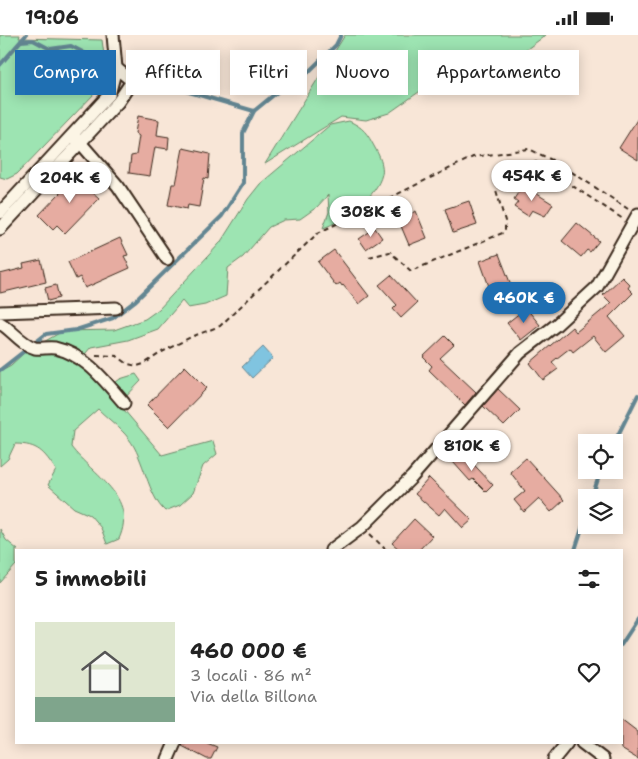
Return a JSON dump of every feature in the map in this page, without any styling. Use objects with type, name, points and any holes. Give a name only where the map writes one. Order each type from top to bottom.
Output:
[{"type":"street","points":[[113,35],[114,50]]},
{"type":"street","points":[[0,229],[118,102],[132,81],[116,68]]},
{"type":"street","points":[[0,213],[108,95]]},
{"type":"street","points":[[73,134],[118,186],[167,259]]},
{"type":"street","points":[[332,549],[363,526],[412,477],[520,353],[556,325],[597,287],[636,218]]},
{"type":"street","points":[[0,312],[116,308]]},
{"type":"street","points":[[0,323],[23,341],[36,348],[54,348],[77,357],[94,368],[124,403]]},
{"type":"street","points":[[168,759],[175,744]]},
{"type":"street","points":[[554,759],[566,744]]},
{"type":"street","points":[[583,744],[603,759]]},
{"type":"path","points":[[92,355],[117,356],[128,364],[137,367],[144,365],[162,352],[191,337],[220,326],[318,233],[473,157],[528,149],[558,163],[636,218]]},
{"type":"path","points":[[368,257],[390,252],[411,271],[505,232],[505,221],[496,190],[504,179],[536,162],[636,218]]},
{"type":"path","points":[[363,526],[385,549]]},
{"type":"green space","points":[[0,35],[20,35],[19,38],[102,40],[103,50],[15,50],[15,95],[93,95],[17,174],[7,179],[0,177]]},
{"type":"green space","points":[[345,35],[546,35],[526,50],[418,50],[418,93],[389,113],[366,120],[341,117],[265,164],[317,80],[317,95],[408,95],[408,50],[336,50]]},
{"type":"green space","points":[[349,121],[362,129],[367,135],[378,154],[382,168],[379,183],[367,199],[358,207],[340,220],[323,228],[329,212],[328,195],[317,207],[300,219],[284,220],[269,227],[243,257],[228,268],[226,296],[205,305],[188,308],[182,301],[158,329],[128,340],[91,347],[80,360],[95,380],[107,389],[120,379],[136,374],[141,381],[119,404],[162,455],[213,441],[217,454],[203,466],[193,493],[180,505],[165,511],[154,496],[139,456],[129,439],[98,409],[73,431],[71,447],[118,499],[123,511],[123,524],[119,539],[107,544],[101,528],[90,515],[74,508],[48,485],[56,470],[40,450],[23,444],[15,444],[8,459],[0,466],[0,371],[11,365],[24,353],[63,331],[114,330],[145,319],[159,309],[220,243],[248,199],[260,184],[330,125]]},
{"type":"green space","points":[[0,529],[6,540],[17,549],[15,549],[15,566],[0,583]]},
{"type":"water","points":[[263,347],[273,358],[252,378],[242,367]]},
{"type":"building","points":[[138,116],[159,120],[157,135],[169,137],[168,149],[155,147],[150,176],[129,173],[131,156],[136,155],[139,136],[135,133]]},
{"type":"building","points":[[638,118],[638,160],[619,148]]},
{"type":"building","points":[[183,148],[210,154],[208,179],[204,178],[199,207],[188,205],[187,209],[168,205],[172,184],[176,184]]},
{"type":"building","points":[[80,172],[94,186],[90,190],[99,198],[65,233],[57,225],[53,229],[39,215]]},
{"type":"building","points":[[523,185],[553,204],[545,216],[532,210],[528,216],[514,207],[518,202],[514,199]]},
{"type":"building","points":[[469,201],[477,225],[453,233],[445,209]]},
{"type":"building","points":[[416,211],[427,238],[409,245],[398,219]]},
{"type":"building","points":[[577,223],[599,241],[590,252],[587,250],[581,257],[562,241]]},
{"type":"building","points":[[375,228],[382,238],[366,249],[359,239]]},
{"type":"building","points":[[120,238],[128,255],[124,256],[130,268],[85,288],[80,277],[76,279],[68,262]]},
{"type":"building","points":[[334,250],[369,296],[359,304],[343,285],[340,283],[336,286],[318,262]]},
{"type":"building","points":[[499,254],[511,285],[491,292],[480,261]]},
{"type":"building","points":[[41,260],[46,282],[0,293],[0,274],[24,268],[23,264]]},
{"type":"building","points":[[391,275],[417,303],[401,318],[393,309],[397,305],[379,285]]},
{"type":"building","points":[[622,277],[630,285],[628,288],[633,293],[609,317],[625,336],[606,352],[593,336],[573,352],[570,348],[552,362],[558,369],[543,380],[530,363],[572,327],[576,332],[611,303],[603,295]]},
{"type":"building","points":[[56,285],[59,298],[48,301],[45,288]]},
{"type":"building","points":[[526,308],[540,325],[521,340],[507,323]]},
{"type":"building","points":[[445,336],[454,345],[440,358],[476,392],[465,405],[429,370],[432,366],[423,357]]},
{"type":"building","points":[[185,366],[207,388],[169,427],[147,405]]},
{"type":"building","points":[[498,389],[520,410],[504,426],[483,406]]},
{"type":"building","points":[[463,453],[493,485],[486,492],[473,479],[470,481],[453,462]]},
{"type":"building","points":[[526,458],[564,500],[551,512],[539,498],[524,512],[514,500],[525,491],[510,472]]},
{"type":"building","points":[[429,478],[472,520],[463,528],[445,508],[439,515],[415,494]]},
{"type":"building","points":[[414,519],[432,536],[420,549],[399,549],[392,543]]},
{"type":"building","points":[[623,721],[638,732],[638,759],[621,749],[621,744],[623,744]]},
{"type":"building","points":[[182,744],[210,744],[217,747],[211,759],[207,759],[182,746]]},
{"type":"waterway","points":[[0,65],[26,35]]},
{"type":"waterway","points":[[0,370],[46,334],[76,330],[113,318],[135,301],[222,216],[243,183],[243,133],[254,111],[281,89],[292,88],[336,45],[341,35]]},
{"type":"waterway","points":[[21,41],[33,40],[50,49],[71,46],[79,50]]},
{"type":"waterway","points":[[199,95],[254,111]]},
{"type":"waterway","points":[[618,434],[638,395]]},
{"type":"waterway","points":[[595,489],[598,479]]},
{"type":"waterway","points":[[575,549],[580,534]]},
{"type":"waterway","points":[[623,642],[638,619]]}]
